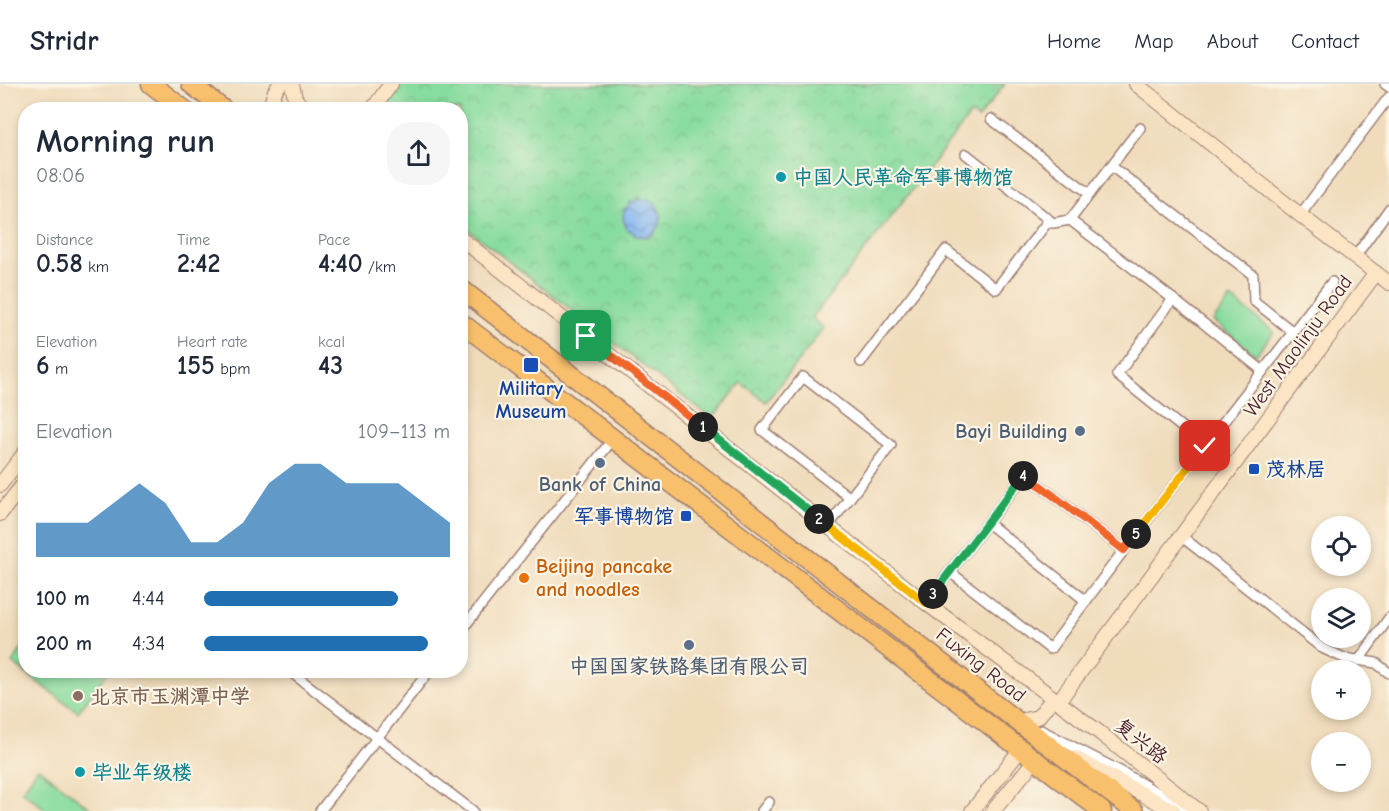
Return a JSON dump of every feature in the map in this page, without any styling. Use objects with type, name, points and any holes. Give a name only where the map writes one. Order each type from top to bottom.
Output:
[{"type":"highway","points":[[151,84],[174,102]]},
{"type":"highway","points":[[191,84],[214,102]]},
{"type":"highway","name":"Fuxing Road","points":[[468,294],[1134,811]]},
{"type":"highway","points":[[468,328],[1102,811]]},
{"type":"street","points":[[292,84],[298,102]]},
{"type":"street","points":[[378,102],[391,84]]},
{"type":"street","points":[[1136,84],[1389,283]]},
{"type":"street","points":[[1385,84],[1389,87]]},
{"type":"street","points":[[270,102],[273,86]]},
{"type":"street","points":[[1300,215],[1389,97]]},
{"type":"street","points":[[991,118],[1090,194]]},
{"type":"street","points":[[966,154],[1053,223],[1070,220],[1140,128]]},
{"type":"street","points":[[1111,166],[1252,275],[1254,301],[1293,332]]},
{"type":"street","points":[[1355,257],[1389,209]]},
{"type":"street","points":[[861,362],[946,250],[996,288],[1049,220]]},
{"type":"street","points":[[1070,220],[1263,372]]},
{"type":"street","name":"Fuxing Road","points":[[468,244],[926,603],[1056,700]]},
{"type":"street","name":"West Maolinju Road","points":[[1024,720],[1038,717],[1056,700],[1376,273]]},
{"type":"street","points":[[950,572],[1050,648],[1332,282]]},
{"type":"street","points":[[1173,299],[1116,375],[1205,446]]},
{"type":"street","points":[[828,526],[891,445],[803,377],[762,430],[849,497]]},
{"type":"street","points":[[468,622],[613,439]]},
{"type":"street","points":[[0,485],[18,461]]},
{"type":"street","points":[[926,603],[1025,474],[1124,550]]},
{"type":"street","points":[[0,514],[18,491]]},
{"type":"street","points":[[988,523],[1086,601]]},
{"type":"street","points":[[1181,536],[1322,648],[1344,658],[1359,660],[1389,618]]},
{"type":"street","points":[[1371,662],[1376,663],[1389,673]]},
{"type":"street","points":[[298,678],[472,811]]},
{"type":"street","points":[[320,811],[424,678]]},
{"type":"street","points":[[983,695],[1062,742],[1118,770],[1189,811]]},
{"type":"street","name":"复兴路","points":[[1056,700],[1198,811]]},
{"type":"street","points":[[1040,738],[1174,811]]},
{"type":"street","points":[[972,811],[1006,767],[1028,754]]},
{"type":"street","points":[[993,811],[1019,778],[1028,754]]},
{"type":"street","points":[[1006,767],[1019,778]]},
{"type":"street","points":[[762,811],[769,802]]},
{"type":"green space","name":"中国人民革命军事博物馆","points":[[392,84],[1005,84],[978,119],[971,114],[812,318],[824,328],[766,402],[741,383],[712,419],[468,229],[468,102],[378,102]]},
{"type":"green space","points":[[1231,298],[1274,332],[1256,355],[1213,321]]},
{"type":"green space","points":[[18,654],[18,667],[12,663]]},
{"type":"green space","points":[[32,678],[104,678],[78,712]]},
{"type":"green space","points":[[38,768],[94,811],[48,811],[22,791]]},
{"type":"water","points":[[639,198],[648,199],[657,206],[661,215],[660,225],[653,234],[645,237],[635,235],[628,230],[623,219],[624,209],[630,202],[635,202]]},
{"type":"place","name":"中国人民革命军事博物馆","points":[[781,177]]},
{"type":"place","name":"Military Museum","points":[[531,365]]},
{"type":"place","name":"Bayi Building","points":[[1080,431]]},
{"type":"place","name":"Bank of China","points":[[600,463]]},
{"type":"place","name":"茂林居","points":[[1254,469]]},
{"type":"place","name":"军事博物馆","points":[[686,516]]},
{"type":"place","name":"Beijing pancake and noodles","points":[[524,578]]},
{"type":"place","name":"中国国家铁路集团有限公司","points":[[689,645]]},
{"type":"place","name":"北京市玉渊潭中学","points":[[78,696]]},
{"type":"place","name":"毕业年级楼","points":[[80,772]]},
{"type":"route","points":[[586,336],[926,603],[1025,474],[1124,550],[1205,446]]}]
